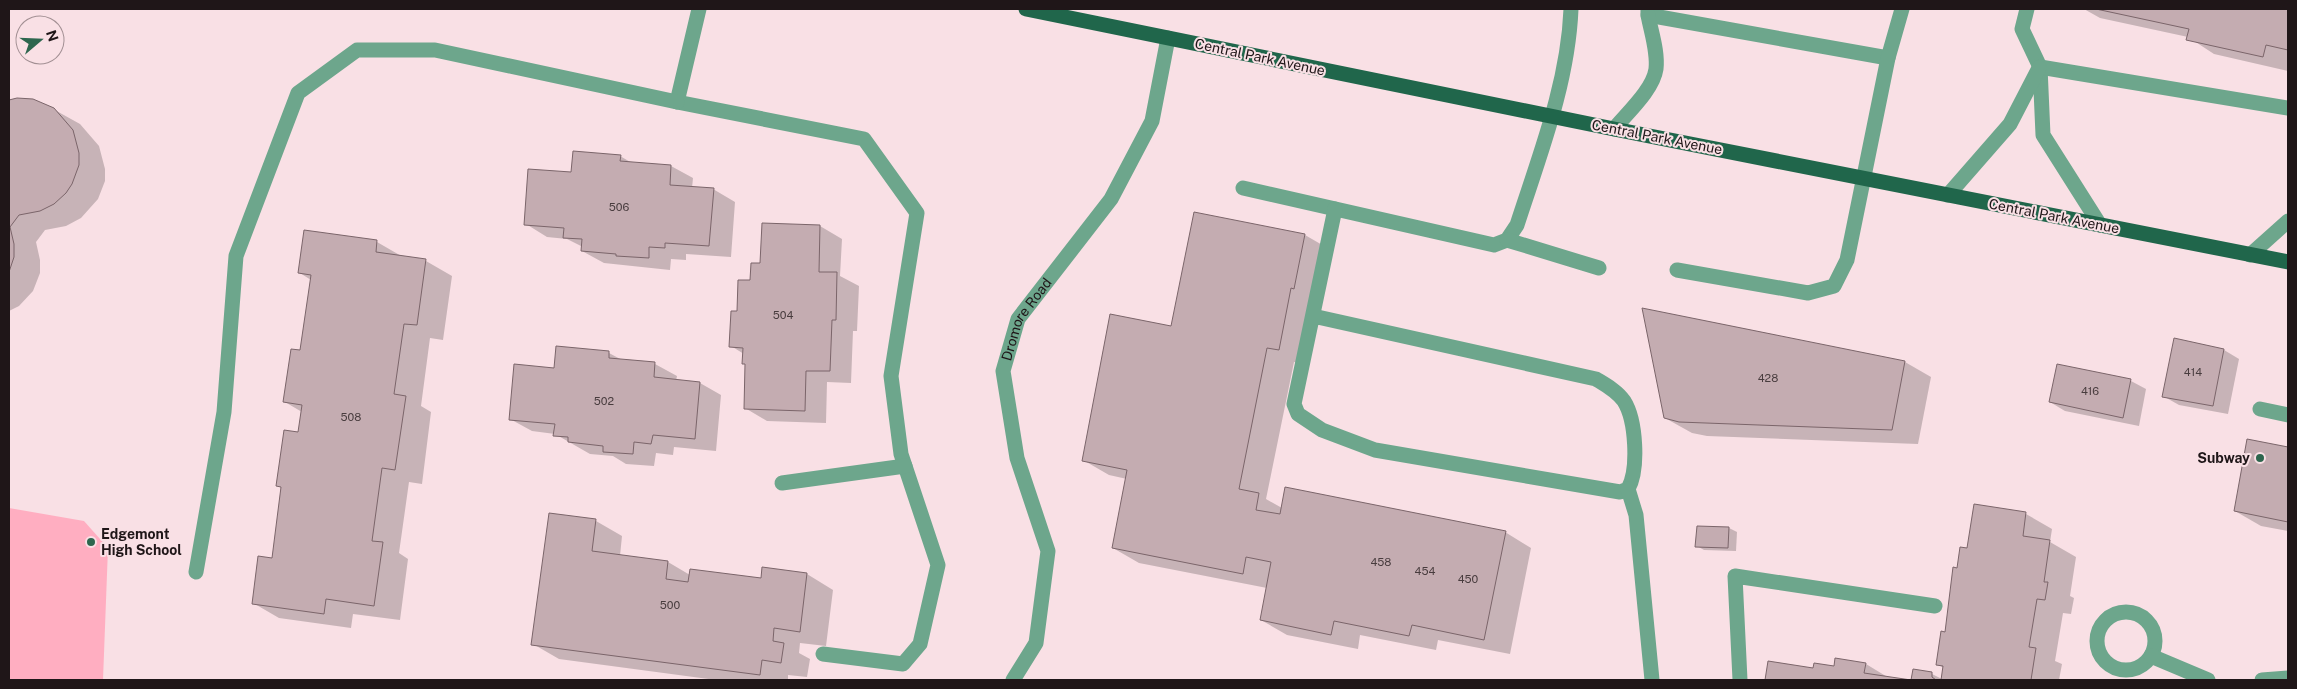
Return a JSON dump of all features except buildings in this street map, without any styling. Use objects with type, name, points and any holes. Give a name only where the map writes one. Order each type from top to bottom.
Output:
[{"type":"main road","name":"Central Park Avenue","points":[[1026,9],[1614,129],[2288,262]]},
{"type":"street","points":[[678,102],[699,9]]},
{"type":"street","points":[[1243,188],[1494,245],[1506,240],[1517,224],[1552,116],[1570,42],[1571,9]]},
{"type":"street","points":[[1677,270],[1808,294],[1834,286],[1847,260],[1888,58],[1902,9]]},
{"type":"street","points":[[2027,9],[2022,29],[2040,67],[2043,134],[2100,225]]},
{"type":"street","points":[[1614,129],[1645,93],[1656,70],[1655,50],[1648,12],[1888,58]]},
{"type":"street","name":"Dromore Road","points":[[1013,680],[1036,643],[1048,551],[1016,458],[1003,371],[1018,319],[1112,199],[1152,121],[1168,38]]},
{"type":"street","points":[[196,572],[224,412],[236,256],[298,93],[357,50],[435,50],[678,102],[864,139],[917,213],[891,376],[901,454],[938,565],[920,644],[903,664],[823,654]]},
{"type":"street","points":[[2040,67],[2288,108]]},
{"type":"street","points":[[1948,195],[2010,124],[2040,67]]},
{"type":"street","points":[[1313,316],[1596,379],[1623,399],[1630,412],[1635,463],[1632,483],[1628,489],[1620,492],[1375,450],[1322,430],[1298,414],[1294,404],[1335,210]]},
{"type":"street","points":[[2250,255],[2288,221]]},
{"type":"street","points":[[1506,240],[1599,268]]},
{"type":"street","points":[[2260,409],[2288,415]]},
{"type":"street","points":[[782,483],[905,466]]},
{"type":"street","points":[[1628,489],[1636,515],[1652,680]]},
{"type":"street","points":[[1740,680],[1735,576],[1935,606]]},
{"type":"street","points":[[2151,656],[2208,680]]},
{"type":"street","points":[[2262,680],[2288,678]]},
{"type":"shaded area","points":[[9,508],[84,521],[108,548],[103,680],[9,680]]},
{"type":"place","name":"Subway","points":[[2260,458]]},
{"type":"place","name":"Edgemont High School","points":[[91,542]]}]
